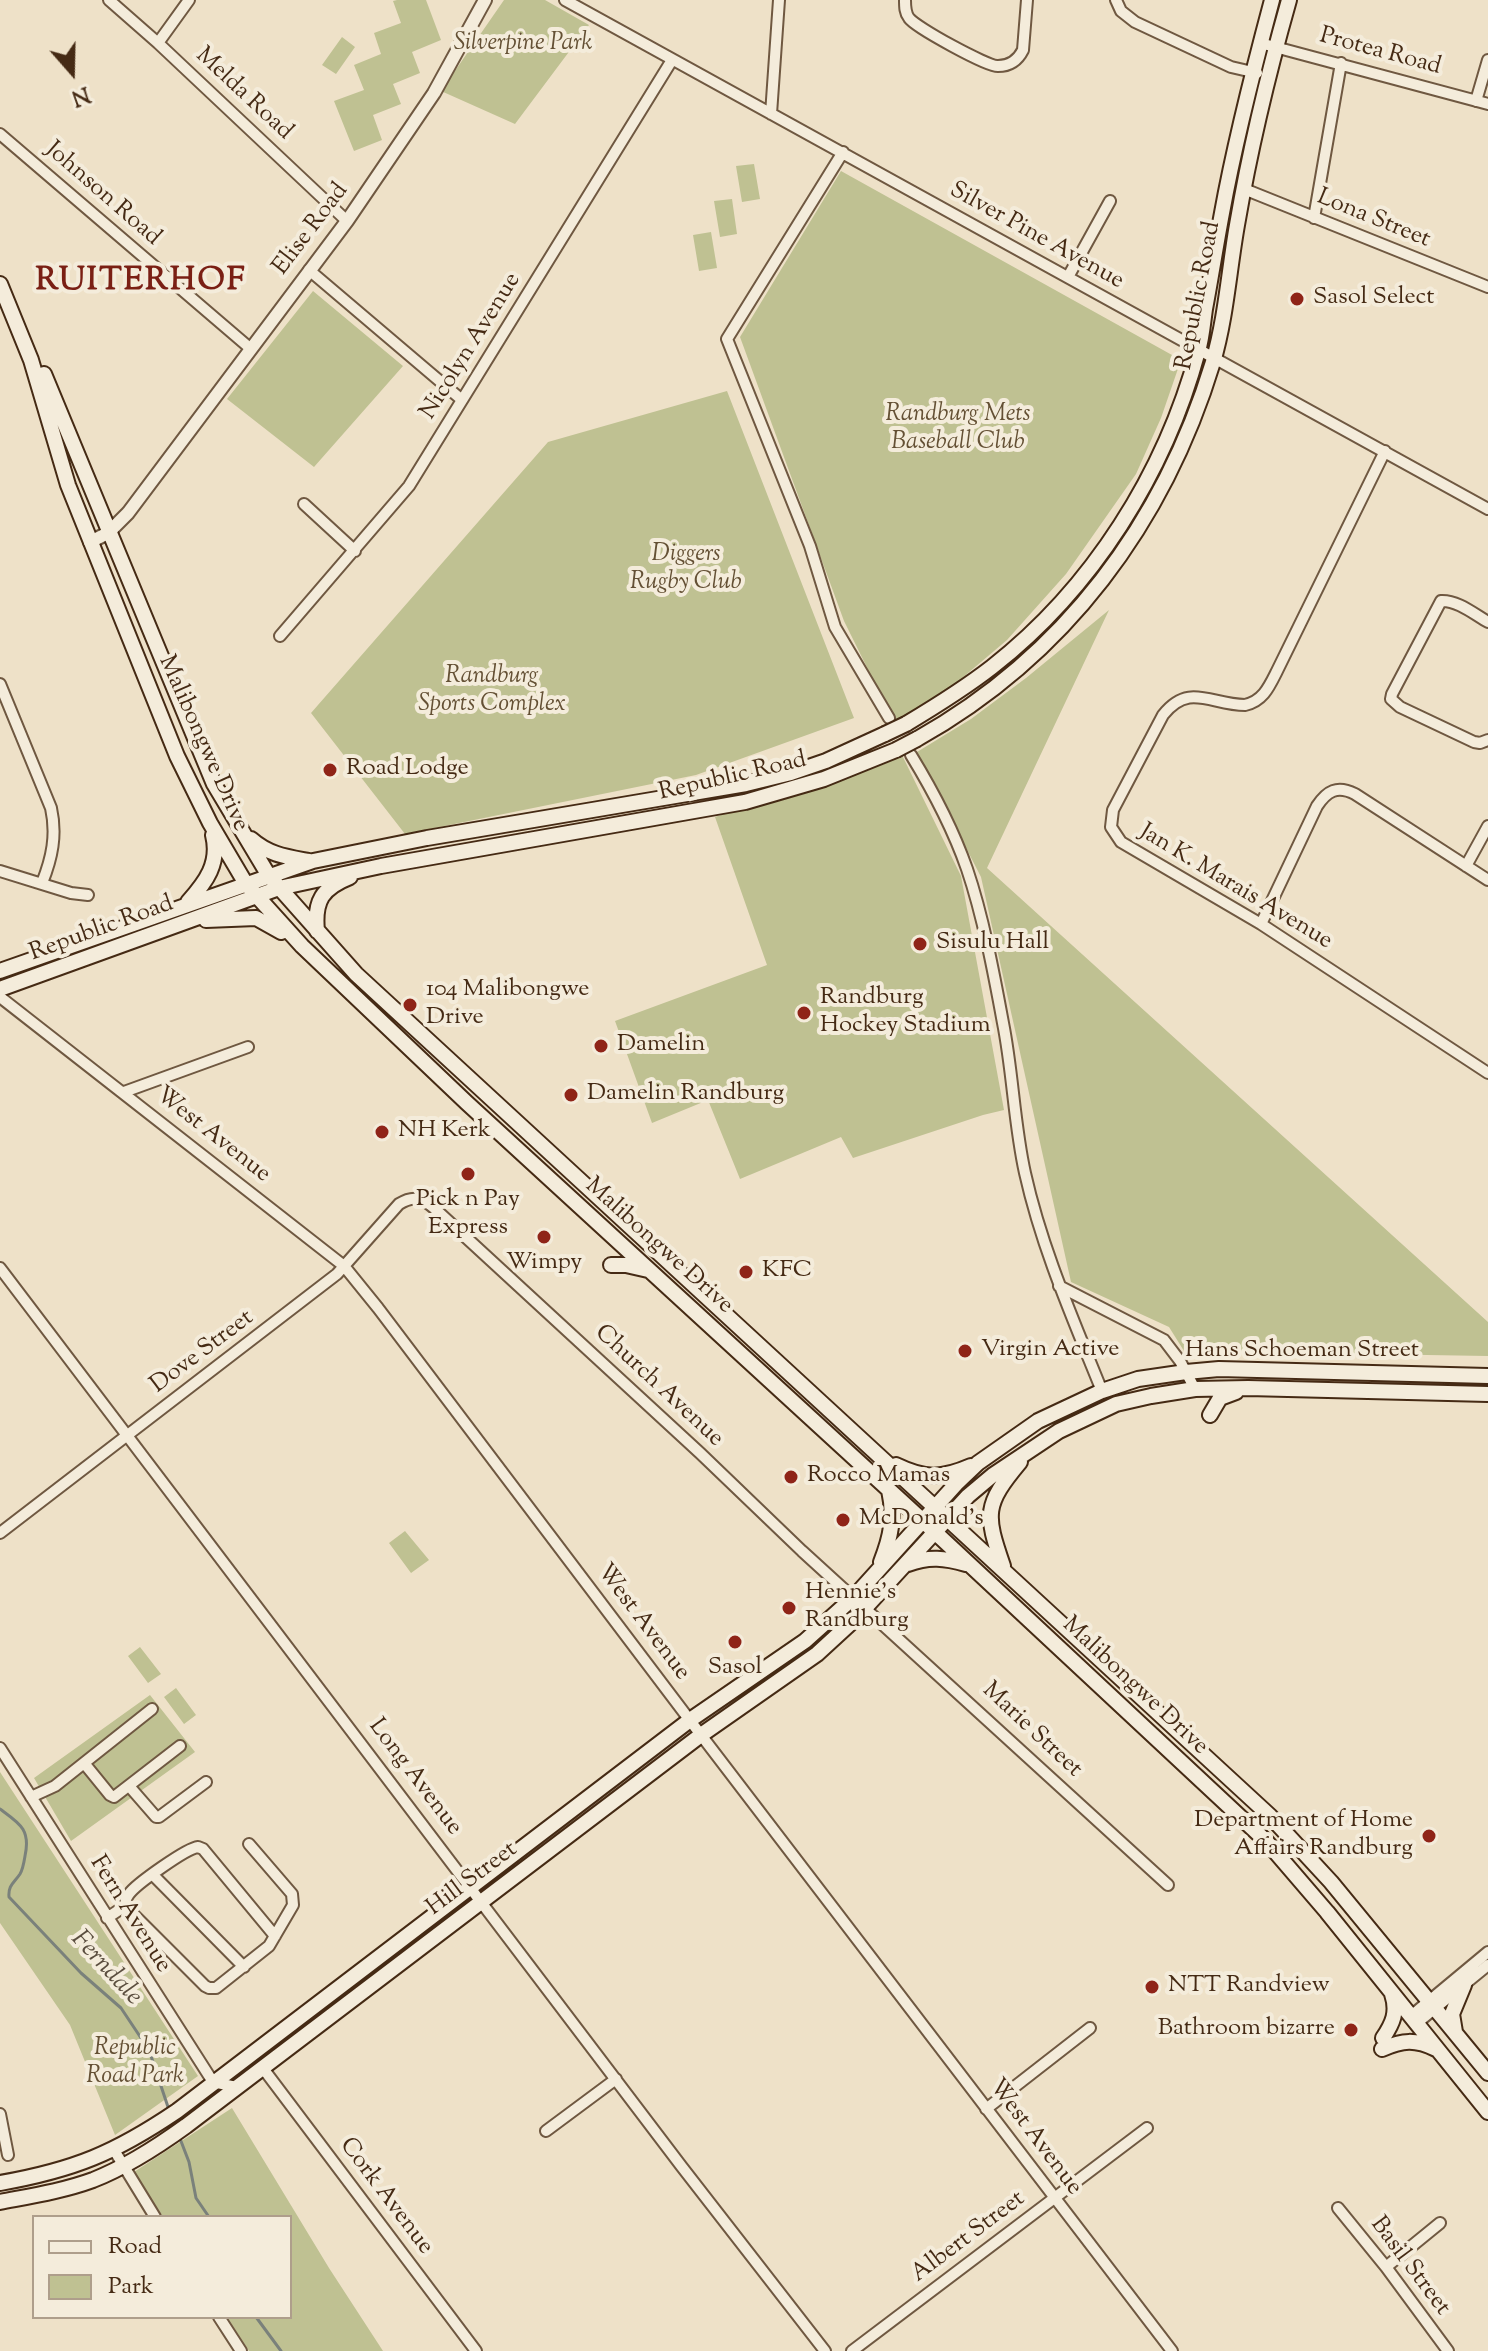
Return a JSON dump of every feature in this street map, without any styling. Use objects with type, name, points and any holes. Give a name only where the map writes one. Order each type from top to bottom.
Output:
[{"type":"main road","name":"Republic Road","points":[[0,971],[313,861],[427,838],[746,784],[791,773],[826,761],[906,724],[994,665],[1041,622],[1081,579],[1126,516],[1176,419],[1198,351],[1222,213],[1252,72],[1272,0]]},
{"type":"main road","name":"Republic Road","points":[[0,989],[279,888],[381,866],[745,802],[824,779],[896,750],[966,709],[1057,632],[1086,602],[1137,533],[1190,429],[1214,359],[1244,189],[1275,48],[1289,0]]},
{"type":"main road","name":"Malibongwe Drive","points":[[0,270],[202,758],[269,876],[376,993],[1270,1816],[1331,1882],[1488,2073]]},
{"type":"main road","name":"Malibongwe Drive","points":[[0,284],[31,360],[68,485],[177,756],[210,823],[246,884],[302,946],[1266,1841],[1488,2112]]},
{"type":"main road","points":[[185,905],[200,889],[214,863],[215,842],[210,823]]},
{"type":"main road","points":[[237,824],[265,849],[280,856],[313,861]]},
{"type":"main road","points":[[318,932],[316,911],[321,896],[345,879],[381,866]]},
{"type":"main road","points":[[191,921],[256,918],[302,946]]},
{"type":"main road","points":[[606,1230],[612,1263],[652,1271]]},
{"type":"main road","name":"Hans Schoeman Street","points":[[923,1521],[978,1463],[1038,1421],[1102,1391],[1138,1379],[1219,1369],[1488,1376]]},
{"type":"main road","points":[[1210,1415],[1220,1398],[1248,1388]]},
{"type":"main road","name":"Hans Schoeman Street","points":[[935,1532],[976,1489],[1033,1446],[1116,1404],[1195,1389],[1488,1394]]},
{"type":"main road","points":[[1005,1571],[991,1527],[991,1508],[997,1489],[1033,1446]]},
{"type":"main road","points":[[884,1460],[922,1476],[942,1476],[978,1463]]},
{"type":"main road","points":[[878,1570],[892,1527],[893,1505],[889,1490]]},
{"type":"main road","name":"Hill Street","points":[[0,2183],[69,2168],[114,2150],[177,2111],[690,1720],[805,1641],[854,1597],[923,1521]]},
{"type":"main road","name":"Hill Street","points":[[0,2202],[54,2192],[93,2180],[161,2144],[701,1735],[817,1654],[866,1607],[935,1532]]},
{"type":"main road","points":[[905,1565],[935,1557],[970,1565]]},
{"type":"main road","points":[[1455,2032],[1452,2014],[1464,1985]]},
{"type":"main road","points":[[1391,1992],[1395,2014],[1383,2044],[1408,2040],[1440,2050]]},
{"type":"street","name":"Melda Road","points":[[109,0],[347,221]]},
{"type":"street","points":[[158,43],[189,0]]},
{"type":"street","name":"Elise Road","points":[[90,542],[108,533],[128,513],[347,221],[434,93],[485,0]]},
{"type":"street","name":"Silver Pine Avenue","points":[[565,0],[1488,509]]},
{"type":"street","points":[[771,114],[779,0]]},
{"type":"street","points":[[905,0],[906,14],[917,26],[990,65],[1006,65],[1023,50],[1027,0]]},
{"type":"street","points":[[1116,0],[1121,11],[1135,22],[1231,67],[1269,76]]},
{"type":"street","name":"Protea Road","points":[[1260,43],[1488,104]]},
{"type":"street","name":"Nicolyn Avenue","points":[[280,636],[409,486],[672,60]]},
{"type":"street","points":[[1476,101],[1488,60]]},
{"type":"street","points":[[1314,218],[1341,63]]},
{"type":"street","name":"Johnson Road","points":[[0,134],[251,349]]},
{"type":"street","points":[[843,152],[727,339],[810,546],[835,627],[889,718]]},
{"type":"street","name":"Lona Street","points":[[1244,189],[1488,287]]},
{"type":"street","points":[[1068,277],[1110,201]]},
{"type":"street","points":[[309,270],[462,400]]},
{"type":"street","name":"Jan K. Marais Avenue","points":[[1385,451],[1263,696],[1245,705],[1192,697],[1181,698],[1171,705],[1110,817],[1111,827],[1121,842],[1261,924],[1488,1073]]},
{"type":"street","points":[[304,504],[355,551]]},
{"type":"street","points":[[1488,622],[1457,604],[1441,601],[1391,699],[1400,707],[1474,742],[1488,740]]},
{"type":"street","points":[[0,684],[4,703],[51,808],[54,822],[53,847],[42,883]]},
{"type":"street","points":[[911,755],[952,831],[968,873],[1004,1024],[1017,1134],[1038,1228],[1102,1391]]},
{"type":"street","points":[[1261,924],[1324,795],[1335,789],[1355,794],[1488,880]]},
{"type":"street","points":[[1466,866],[1488,826]]},
{"type":"street","points":[[0,871],[71,893],[88,895]]},
{"type":"street","name":"West Avenue","points":[[0,997],[344,1266],[1172,2351]]},
{"type":"street","points":[[124,1092],[248,1047]]},
{"type":"street","name":"Dove Street","points":[[0,1533],[321,1288],[344,1266],[390,1211],[405,1200],[421,1198]]},
{"type":"street","name":"Church Avenue","points":[[421,1198],[866,1607]]},
{"type":"street","name":"Long Avenue","points":[[0,1268],[825,2351]]},
{"type":"street","points":[[1059,1286],[1164,1340],[1195,1389]]},
{"type":"street","name":"Marie Street","points":[[866,1607],[1168,1885]]},
{"type":"street","points":[[31,1797],[55,1786],[152,1709]]},
{"type":"street","points":[[84,1763],[112,1797],[180,1746]]},
{"type":"street","name":"Fern Avenue","points":[[0,1748],[213,2082]]},
{"type":"street","points":[[129,1786],[159,1817],[206,1782]]},
{"type":"street","points":[[125,1906],[209,1988],[216,1988],[264,1952],[293,1905],[292,1894],[249,1844]]},
{"type":"street","points":[[125,1906],[132,1890],[191,1847],[198,1847],[203,1849],[275,1936]]},
{"type":"street","points":[[153,1875],[244,1967]]},
{"type":"street","points":[[107,1918],[125,1906]]},
{"type":"street","points":[[1414,2020],[1488,1952]]},
{"type":"street","points":[[1431,2005],[1464,1985],[1488,1965]]},
{"type":"street","points":[[986,2109],[1090,2028]]},
{"type":"street","name":"Cork Avenue","points":[[262,2067],[476,2351]]},
{"type":"street","points":[[546,2131],[616,2079]]},
{"type":"street","points":[[213,2082],[236,2087]]},
{"type":"street","points":[[0,2114],[8,2155]]},
{"type":"street","name":"Albert Street","points":[[852,2351],[1147,2128]]},
{"type":"street","points":[[114,2150],[154,2215]]},
{"type":"street","name":"Basil Street","points":[[1338,2208],[1448,2351]]},
{"type":"street","points":[[1386,2267],[1440,2223]]},
{"type":"street","points":[[220,2319],[241,2351]]},
{"type":"green space","points":[[426,0],[441,40],[412,52],[420,73],[393,84],[401,104],[373,115],[382,140],[354,151],[334,101],[364,90],[354,65],[381,54],[374,33],[401,23],[393,1]]},
{"type":"green space","name":"Silverpine Park","points":[[504,0],[545,0],[589,25],[515,124],[441,91]]},
{"type":"green space","points":[[342,37],[355,47],[336,74],[322,65]]},
{"type":"green space","points":[[754,164],[760,199],[742,202],[736,166]]},
{"type":"green space","name":"Randburg Mets Baseball Club","points":[[841,171],[1181,360],[1161,418],[1136,474],[1066,574],[1007,640],[955,684],[894,722],[844,621],[740,337]]},
{"type":"green space","points":[[732,199],[737,234],[720,237],[714,201]]},
{"type":"green space","points":[[711,232],[717,268],[699,271],[693,235]]},
{"type":"green space","points":[[313,291],[403,366],[314,467],[227,399]]},
{"type":"green space","points":[[727,391],[854,718],[696,775],[405,834],[311,713],[548,442]]},
{"type":"green space","points":[[1109,610],[987,868],[1488,1322],[1488,1356],[1184,1351],[1169,1327],[1071,1282],[981,877],[917,752],[971,719]]},
{"type":"green space","points":[[902,755],[961,876],[1004,1110],[853,1158],[841,1137],[740,1179],[708,1100],[652,1123],[615,1021],[767,965],[715,817]]},
{"type":"green space","points":[[405,1531],[429,1560],[411,1573],[389,1543]]},
{"type":"green space","points":[[140,1647],[161,1674],[148,1683],[128,1656]]},
{"type":"green space","points":[[176,1688],[196,1715],[184,1724],[164,1697]]},
{"type":"green space","points":[[150,1695],[195,1752],[71,1841],[34,1778]]},
{"type":"green space","name":"Republic Road Park","points":[[0,1772],[198,2076],[115,2135],[70,2025],[0,1923]]},
{"type":"green space","points":[[232,2108],[383,2351],[249,2351],[228,2319],[292,2319],[292,2215],[162,2215],[134,2172]]},
{"type":"waterway","name":"Ferndale","points":[[0,1809],[18,1823],[26,1839],[23,1868],[10,1887],[9,1897],[81,1973],[121,2008],[149,2050],[169,2110]]},
{"type":"waterway","name":"Ferndale","points":[[179,2136],[189,2162],[196,2198],[208,2215]]},
{"type":"waterway","name":"Ferndale","points":[[257,2319],[281,2351]]},
{"type":"place","name":"Sasol Select","points":[[1297,299]]},
{"type":"place","name":"Road Lodge","points":[[330,770]]},
{"type":"place","name":"Sisulu Hall","points":[[920,944]]},
{"type":"place","name":"104 Malibongwe Drive","points":[[410,1005]]},
{"type":"place","name":"Randburg Hockey Stadium","points":[[804,1013]]},
{"type":"place","name":"Damelin","points":[[601,1046]]},
{"type":"place","name":"Damelin Randburg","points":[[571,1095]]},
{"type":"place","name":"NH Kerk","points":[[382,1132]]},
{"type":"place","name":"Pick n Pay Express","points":[[468,1174]]},
{"type":"place","name":"Wimpy","points":[[544,1237]]},
{"type":"place","name":"KFC","points":[[746,1272]]},
{"type":"place","name":"Virgin Active","points":[[965,1351]]},
{"type":"place","name":"Rocco Mamas","points":[[791,1477]]},
{"type":"place","name":"McDonald's","points":[[843,1520]]},
{"type":"place","name":"Hennie's Randburg","points":[[789,1608]]},
{"type":"place","name":"Sasol","points":[[735,1642]]},
{"type":"place","name":"Department of Home Affairs Randburg","points":[[1429,1836]]},
{"type":"place","name":"NTT Randview","points":[[1152,1987]]},
{"type":"place","name":"Bathroom bizarre","points":[[1351,2030]]},
{"type":"district","name":"RUITERHOF","points":[[141,284]]},
{"type":"park label","name":"Diggers Rugby Club","points":[[686,570]]},
{"type":"park label","name":"Randburg Sports Complex","points":[[492,692]]}]
